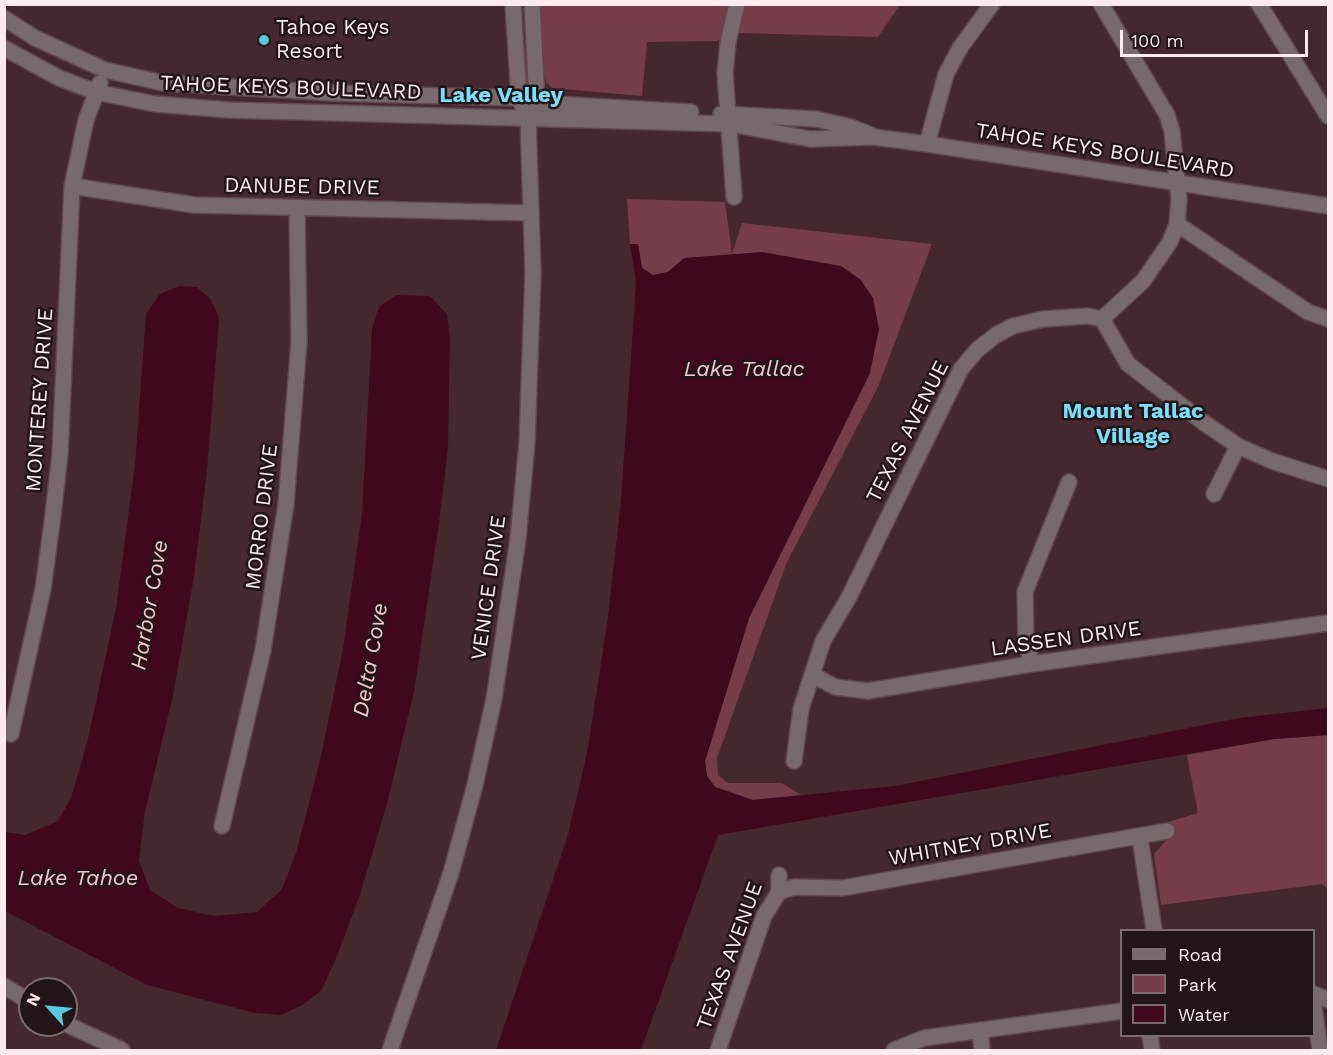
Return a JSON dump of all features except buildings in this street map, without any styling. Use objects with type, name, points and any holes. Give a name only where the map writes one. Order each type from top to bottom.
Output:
[{"type":"street","points":[[513,4],[519,99],[528,117]]},
{"type":"street","points":[[528,117],[537,103],[532,4]]},
{"type":"street","points":[[734,197],[725,85],[728,42],[737,4]]},
{"type":"street","points":[[927,144],[946,74],[960,48],[992,4]]},
{"type":"street","points":[[1101,4],[1167,115],[1172,131],[1178,185],[1177,224],[1170,242],[1143,281],[1102,320],[1128,364],[1180,406],[1238,446],[1329,479]]},
{"type":"street","points":[[1259,4],[1329,116]]},
{"type":"street","name":"TAHOE KEYS BOULEVARD","points":[[4,18],[35,38],[105,70],[163,83],[519,99],[537,103],[729,119]]},
{"type":"street","name":"TAHOE KEYS BOULEVARD","points":[[4,48],[59,78],[126,100],[200,108],[528,117],[816,119],[851,127],[874,137],[1178,185],[1329,206]]},
{"type":"street","name":"MONTEREY DRIVE","points":[[11,734],[43,589],[55,500],[64,387],[72,186],[78,151],[105,70]]},
{"type":"street","name":"VENICE DRIVE","points":[[390,1050],[451,873],[474,785],[505,634],[518,539],[527,443],[532,348],[528,117]]},
{"type":"street","name":"DANUBE DRIVE","points":[[72,186],[194,205],[531,213]]},
{"type":"street","name":"MORRO DRIVE","points":[[222,826],[263,650],[286,504],[299,342],[297,208]]},
{"type":"street","points":[[1177,224],[1308,312],[1329,319]]},
{"type":"street","name":"TEXAS AVENUE","points":[[794,761],[801,709],[823,641],[849,597],[961,369],[976,350],[996,335],[1020,324],[1088,316],[1102,320]]},
{"type":"street","points":[[1214,494],[1238,446]]},
{"type":"street","points":[[1031,664],[1026,637],[1025,592],[1069,482]]},
{"type":"street","name":"LASSEN DRIVE","points":[[813,675],[835,687],[868,691],[1031,664],[1329,623]]},
{"type":"street","name":"WHITNEY DRIVE","points":[[779,892],[794,887],[842,888],[1140,838],[1167,831]]},
{"type":"street","points":[[1140,838],[1154,929]]},
{"type":"street","name":"TEXAS AVENUE","points":[[718,1050],[764,916],[779,892],[780,874]]},
{"type":"street","points":[[4,986],[18,995]]},
{"type":"street","points":[[1315,994],[1329,1000]]},
{"type":"street","points":[[894,1050],[924,1038],[1120,1011]]},
{"type":"street","points":[[1315,1013],[1320,1050]]},
{"type":"street","points":[[78,1030],[122,1050]]},
{"type":"street","points":[[980,1030],[982,1050]]},
{"type":"green space","points":[[540,5],[900,5],[878,37],[740,33],[717,41],[647,42],[642,96],[552,88],[546,82],[544,72]]},
{"type":"green space","points":[[627,199],[725,202],[732,254],[742,223],[932,244],[878,387],[787,562],[717,758],[718,775],[728,783],[782,783],[801,795],[752,800],[715,787],[707,776],[705,761],[749,618],[870,373],[762,253],[685,258],[668,272],[652,276],[642,268],[638,245],[630,244]]},
{"type":"green space","points":[[1328,735],[1328,889],[1322,884],[1161,905],[1154,854],[1170,836],[1168,822],[1198,813],[1187,755],[1274,739]]},
{"type":"water","name":"Lake Tallac","points":[[630,244],[638,244],[642,268],[653,275],[668,272],[684,258],[762,252],[841,266],[861,280],[873,298],[879,329],[870,373],[749,618],[705,761],[707,776],[715,787],[753,800],[895,786],[1239,718],[1328,708],[1328,735],[1274,739],[718,835],[641,1050],[496,1050],[568,835],[588,748],[608,617],[621,501],[636,283]]},
{"type":"water","name":"Lake Tahoe","points":[[179,286],[197,287],[211,300],[219,318],[207,471],[194,576],[173,696],[145,811],[139,861],[150,890],[178,908],[214,916],[257,912],[282,889],[296,853],[321,756],[343,649],[362,513],[372,329],[379,307],[396,295],[430,296],[447,314],[450,339],[448,448],[414,692],[386,807],[360,895],[335,961],[321,991],[302,1005],[281,1015],[255,1013],[147,985],[5,911],[5,832],[25,835],[58,821],[71,798],[88,739],[116,608],[135,465],[146,314],[160,294]]},
{"type":"place","name":"Tahoe Keys Resort","points":[[264,40]]},
{"type":"district","name":"Lake Valley","points":[[501,96]]},
{"type":"district","name":"Mount Tallac Village","points":[[1133,425]]},
{"type":"water label","name":"Harbor Cove","points":[[150,605]]},
{"type":"water label","name":"Delta Cove","points":[[371,660]]}]
